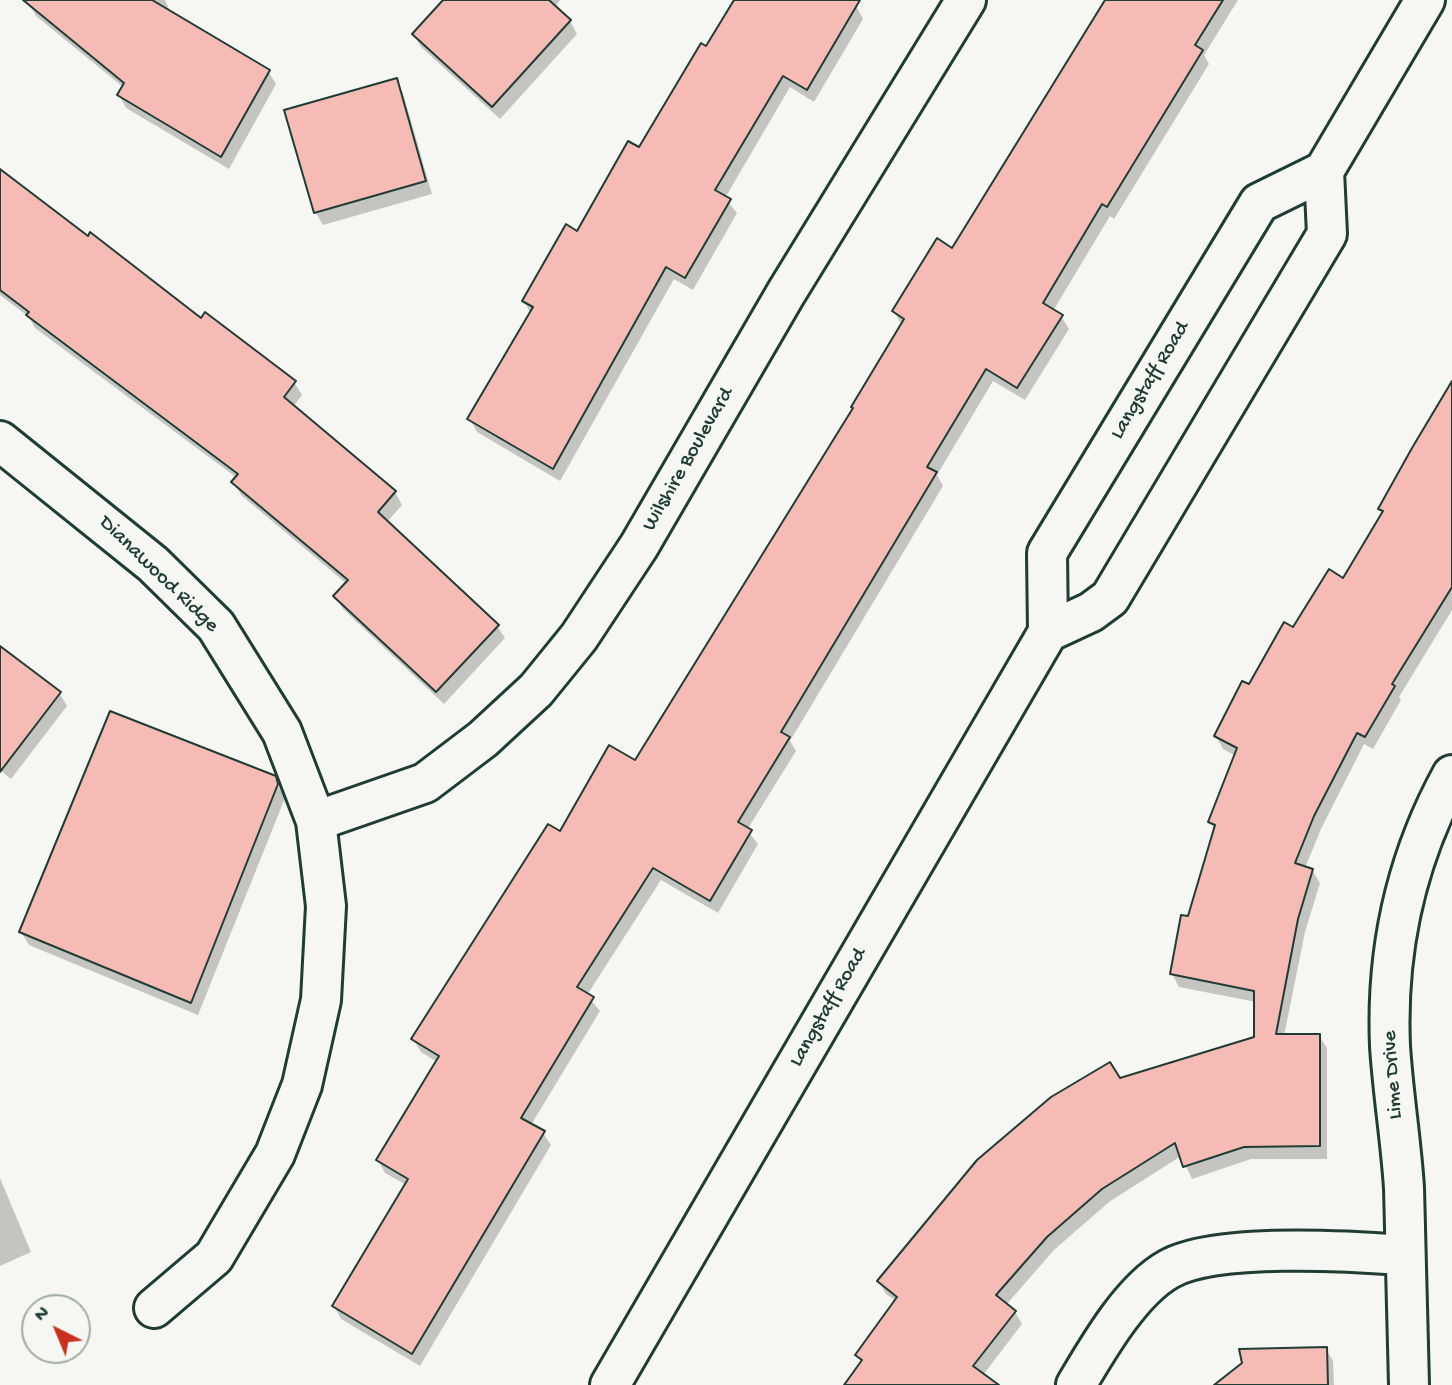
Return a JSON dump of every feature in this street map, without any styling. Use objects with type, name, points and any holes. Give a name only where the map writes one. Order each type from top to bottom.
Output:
[{"type":"street","name":"Wilshire Boulevard","points":[[316,821],[425,783],[483,739],[536,690],[579,637],[639,546],[786,293],[966,0]]},
{"type":"street","points":[[1048,632],[1091,612],[1110,598],[1327,234],[1324,171],[1425,0]]},
{"type":"street","name":"Langstaff Road","points":[[610,1385],[1048,632],[1047,553],[1259,203],[1324,171]]},
{"type":"street","name":"Dianawood Ridge","points":[[0,441],[153,564],[216,626],[282,732],[316,821],[326,906],[321,1000],[302,1086],[275,1154],[214,1257],[154,1308]]},
{"type":"street","name":"Lime Drive","points":[[1409,1385],[1403,1255],[1404,1188],[1390,1046],[1389,988],[1397,929],[1412,862],[1430,816],[1452,775]]},
{"type":"street","points":[[1076,1385],[1098,1348],[1136,1298],[1170,1268],[1217,1255],[1348,1251],[1403,1255]]},
{"type":"building","points":[[23,0],[152,0],[270,70],[221,157],[117,95],[124,83]]},
{"type":"building","points":[[443,0],[549,0],[571,20],[492,107],[412,34]]},
{"type":"building","points":[[734,0],[860,0],[807,90],[783,76],[715,190],[731,199],[685,278],[666,267],[553,469],[467,419],[533,307],[522,301],[566,224],[577,231],[628,141],[639,147],[701,43],[706,46]]},
{"type":"building","points":[[1105,0],[1223,0],[1195,45],[1203,50],[1107,207],[1102,204],[1043,303],[1063,315],[1017,388],[986,369],[927,467],[937,472],[781,732],[790,737],[738,822],[752,830],[710,901],[653,868],[577,987],[594,997],[521,1118],[545,1131],[412,1354],[332,1306],[408,1179],[376,1160],[439,1056],[411,1039],[548,824],[560,831],[609,745],[635,760],[853,408],[851,407],[904,319],[892,311],[937,238],[952,248]]},
{"type":"building","points":[[397,78],[426,181],[314,213],[284,110]]},
{"type":"building","points":[[0,169],[88,236],[90,232],[201,318],[205,312],[296,381],[284,397],[396,491],[378,512],[499,625],[436,692],[333,596],[348,580],[231,482],[238,474],[26,315],[29,312],[0,290]]},
{"type":"building","points":[[1452,381],[1452,587],[1392,684],[1395,686],[1365,737],[1357,733],[1314,816],[1295,863],[1313,869],[1298,919],[1276,1034],[1320,1034],[1320,1146],[1244,1147],[1183,1167],[1175,1143],[1102,1189],[1047,1237],[996,1295],[1016,1311],[973,1366],[999,1385],[844,1385],[862,1360],[855,1355],[897,1297],[877,1281],[977,1160],[1051,1097],[1110,1062],[1120,1078],[1254,1037],[1254,991],[1170,974],[1181,915],[1188,916],[1215,825],[1208,822],[1237,748],[1214,736],[1242,681],[1249,684],[1284,622],[1293,627],[1329,569],[1343,578],[1383,511],[1378,509]]},
{"type":"building","points":[[0,646],[61,692],[0,772]]},
{"type":"building","points":[[110,711],[276,776],[278,784],[191,1003],[19,932]]},
{"type":"building","points":[[1327,1347],[1328,1385],[1214,1385],[1242,1363],[1239,1349]]}]
